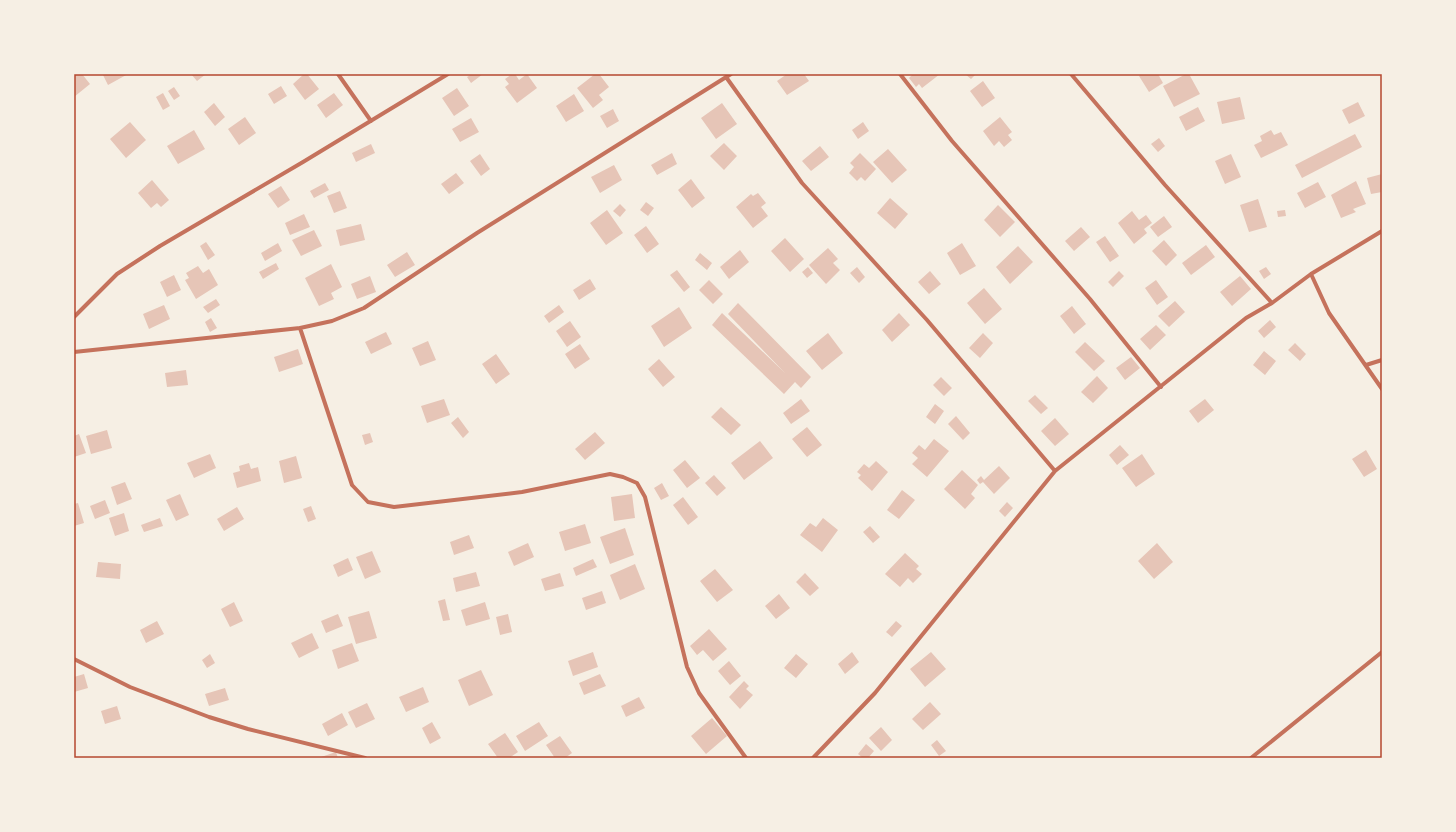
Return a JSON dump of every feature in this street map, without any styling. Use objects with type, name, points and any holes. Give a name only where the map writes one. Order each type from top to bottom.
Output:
[{"type":"street","points":[[338,74],[371,121]]},
{"type":"street","points":[[74,317],[117,274],[160,246],[448,74]]},
{"type":"street","points":[[74,352],[259,331],[300,328],[332,321],[364,308],[477,233],[731,74]]},
{"type":"street","points":[[900,74],[952,141],[1090,299],[1160,387]]},
{"type":"street","points":[[1071,74],[1165,185],[1272,303]]},
{"type":"street","points":[[726,77],[802,183],[927,320],[1055,471]]},
{"type":"street","points":[[813,758],[875,693],[1055,471],[1246,318],[1272,303],[1311,274],[1382,231]]},
{"type":"street","points":[[1311,274],[1329,313],[1382,389]]},
{"type":"street","points":[[300,328],[352,486],[368,502],[394,507],[522,492],[610,474],[623,477],[637,483],[645,497],[687,667],[699,693],[746,758]]},
{"type":"street","points":[[1366,365],[1382,360]]},
{"type":"street","points":[[1251,758],[1382,652]]},
{"type":"street","points":[[74,659],[130,687],[209,717],[248,729],[365,758]]},
{"type":"building","points":[[74,74],[82,74],[90,84],[74,97]]},
{"type":"building","points":[[128,74],[108,85],[103,75]]},
{"type":"building","points":[[191,74],[206,74],[197,81]]},
{"type":"building","points":[[304,74],[307,74],[319,89],[305,100],[293,84]]},
{"type":"building","points":[[472,74],[483,74],[471,83],[467,77]]},
{"type":"building","points":[[512,74],[515,74],[519,80],[527,74],[537,88],[517,103],[505,87],[509,84],[505,79]]},
{"type":"building","points":[[595,74],[599,74],[609,87],[599,95],[603,100],[593,108],[577,88]]},
{"type":"building","points":[[787,74],[804,74],[809,81],[787,95],[777,81]]},
{"type":"building","points":[[913,74],[940,74],[922,88],[919,84],[916,87],[909,78]]},
{"type":"building","points":[[965,74],[976,74],[971,79]]},
{"type":"building","points":[[1141,74],[1158,74],[1163,83],[1149,92],[1139,76]]},
{"type":"building","points":[[1186,74],[1189,74],[1200,94],[1174,107],[1163,86]]},
{"type":"building","points":[[983,81],[995,98],[982,107],[970,91]]},
{"type":"building","points":[[281,86],[287,96],[274,104],[268,94]]},
{"type":"building","points":[[174,87],[180,96],[174,100],[168,91]]},
{"type":"building","points":[[457,88],[469,106],[454,116],[442,98]]},
{"type":"building","points":[[163,93],[170,106],[163,110],[156,97]]},
{"type":"building","points":[[334,93],[343,105],[326,118],[317,105]]},
{"type":"building","points":[[574,94],[584,111],[566,122],[556,106]]},
{"type":"building","points":[[1240,97],[1245,119],[1222,124],[1217,102]]},
{"type":"building","points":[[1358,102],[1365,116],[1349,124],[1342,110]]},
{"type":"building","points":[[214,103],[225,117],[215,126],[204,112]]},
{"type":"building","points":[[722,103],[737,124],[716,139],[701,118]]},
{"type":"building","points":[[1198,107],[1205,121],[1186,131],[1179,117]]},
{"type":"building","points":[[613,109],[619,121],[607,128],[600,116]]},
{"type":"building","points":[[245,117],[256,133],[239,145],[228,129]]},
{"type":"building","points":[[1000,117],[1012,132],[1008,135],[1012,140],[1004,147],[999,141],[994,146],[983,131]]},
{"type":"building","points":[[471,118],[479,132],[460,142],[452,129]]},
{"type":"building","points":[[130,122],[146,140],[126,158],[110,139]]},
{"type":"building","points":[[863,122],[869,131],[858,139],[852,130]]},
{"type":"building","points":[[194,130],[205,149],[178,164],[167,146]]},
{"type":"building","points":[[1271,130],[1274,135],[1281,132],[1288,145],[1261,158],[1254,145],[1262,141],[1260,136]]},
{"type":"building","points":[[1355,134],[1362,147],[1302,178],[1295,165]]},
{"type":"building","points":[[1159,138],[1165,146],[1158,152],[1151,144]]},
{"type":"building","points":[[724,143],[737,156],[724,170],[710,156]]},
{"type":"building","points":[[371,144],[375,153],[356,162],[352,153]]},
{"type":"building","points":[[820,146],[829,157],[811,171],[802,161]]},
{"type":"building","points":[[888,149],[907,170],[892,183],[873,162]]},
{"type":"building","points":[[672,153],[677,164],[657,175],[651,165]]},
{"type":"building","points":[[860,153],[876,169],[865,181],[861,177],[857,181],[849,173],[854,167],[850,163]]},
{"type":"building","points":[[480,154],[490,169],[481,176],[470,161]]},
{"type":"building","points":[[1231,154],[1241,177],[1225,184],[1215,161]]},
{"type":"building","points":[[614,165],[622,180],[600,193],[591,177]]},
{"type":"building","points":[[456,173],[464,183],[449,194],[441,184]]},
{"type":"building","points":[[1382,174],[1382,192],[1371,194],[1367,178]]},
{"type":"building","points":[[691,179],[705,198],[692,208],[678,190]]},
{"type":"building","points":[[152,180],[169,200],[161,207],[157,203],[151,208],[138,193]]},
{"type":"building","points":[[1356,181],[1366,204],[1353,209],[1356,212],[1341,218],[1331,195]]},
{"type":"building","points":[[1318,182],[1326,197],[1305,208],[1297,193]]},
{"type":"building","points":[[325,183],[329,190],[314,198],[310,191]]},
{"type":"building","points":[[281,186],[290,200],[278,208],[268,194]]},
{"type":"building","points":[[340,191],[347,208],[334,213],[327,196]]},
{"type":"building","points":[[758,193],[766,203],[761,207],[768,216],[753,228],[736,207],[751,194],[753,196]]},
{"type":"building","points":[[890,198],[908,214],[895,229],[877,213]]},
{"type":"building","points":[[1258,199],[1267,227],[1249,232],[1240,205]]},
{"type":"building","points":[[646,202],[654,208],[648,216],[640,210]]},
{"type":"building","points":[[620,204],[626,210],[620,217],[613,211]]},
{"type":"building","points":[[998,205],[1015,222],[1000,237],[984,220]]},
{"type":"building","points":[[607,210],[623,233],[606,245],[590,223]]},
{"type":"building","points":[[1285,210],[1286,216],[1278,217],[1277,211]]},
{"type":"building","points":[[1132,211],[1139,220],[1146,215],[1152,223],[1144,229],[1147,233],[1134,244],[1118,223]]},
{"type":"building","points":[[304,214],[310,227],[290,235],[285,223]]},
{"type":"building","points":[[1164,216],[1172,227],[1158,237],[1150,227]]},
{"type":"building","points":[[361,224],[365,240],[340,246],[336,230]]},
{"type":"building","points":[[646,226],[659,244],[647,253],[634,235]]},
{"type":"building","points":[[1081,227],[1090,237],[1074,251],[1065,241]]},
{"type":"building","points":[[314,230],[322,246],[301,256],[292,240]]},
{"type":"building","points":[[1105,236],[1119,256],[1110,262],[1096,242]]},
{"type":"building","points":[[785,238],[804,259],[790,272],[771,251]]},
{"type":"building","points":[[1164,240],[1177,255],[1166,266],[1152,251]]},
{"type":"building","points":[[206,242],[215,255],[208,260],[200,246]]},
{"type":"building","points":[[278,243],[282,251],[265,261],[261,253]]},
{"type":"building","points":[[962,243],[976,266],[960,275],[947,253]]},
{"type":"building","points":[[1206,245],[1215,257],[1191,275],[1182,263]]},
{"type":"building","points":[[1018,246],[1033,262],[1010,284],[996,267]]},
{"type":"building","points":[[828,248],[838,259],[833,263],[840,270],[826,284],[809,265]]},
{"type":"building","points":[[740,250],[749,262],[729,279],[720,267]]},
{"type":"building","points":[[407,252],[415,265],[395,277],[387,265]]},
{"type":"building","points":[[700,253],[712,263],[707,270],[695,260]]},
{"type":"building","points":[[276,263],[279,269],[263,279],[259,272]]},
{"type":"building","points":[[331,264],[342,287],[331,293],[334,299],[319,306],[305,278]]},
{"type":"building","points":[[198,266],[203,273],[209,269],[218,285],[196,299],[185,280],[189,278],[186,273]]},
{"type":"building","points":[[808,267],[813,273],[807,278],[802,272]]},
{"type":"building","points":[[857,267],[865,277],[859,283],[850,273]]},
{"type":"building","points":[[1266,267],[1271,274],[1264,279],[1259,271]]},
{"type":"building","points":[[677,270],[690,287],[684,292],[670,275]]},
{"type":"building","points":[[930,271],[941,284],[929,294],[918,282]]},
{"type":"building","points":[[1119,271],[1124,276],[1113,287],[1108,282]]},
{"type":"building","points":[[174,275],[181,290],[167,297],[160,282]]},
{"type":"building","points":[[370,276],[376,292],[357,299],[351,284]]},
{"type":"building","points":[[1240,276],[1251,289],[1232,306],[1220,292]]},
{"type":"building","points":[[590,279],[596,289],[579,300],[573,290]]},
{"type":"building","points":[[709,280],[723,294],[713,304],[699,290]]},
{"type":"building","points":[[1156,280],[1168,297],[1157,305],[1145,288]]},
{"type":"building","points":[[984,288],[1002,309],[985,324],[967,303]]},
{"type":"building","points":[[216,299],[220,305],[208,313],[203,307]]},
{"type":"building","points":[[1175,301],[1185,312],[1169,327],[1158,316]]},
{"type":"building","points":[[738,303],[811,377],[801,388],[795,382],[784,394],[712,325],[722,313],[785,373],[728,314]]},
{"type":"building","points":[[164,305],[170,319],[149,329],[143,314]]},
{"type":"building","points":[[559,305],[564,312],[549,323],[544,316]]},
{"type":"building","points":[[1072,306],[1086,324],[1074,334],[1060,316]]},
{"type":"building","points":[[679,307],[692,328],[664,347],[651,326]]},
{"type":"building","points":[[899,313],[910,325],[892,342],[882,330]]},
{"type":"building","points":[[211,318],[217,328],[210,332],[205,322]]},
{"type":"building","points":[[1270,320],[1276,327],[1264,338],[1258,331]]},
{"type":"building","points":[[570,321],[581,337],[567,347],[556,331]]},
{"type":"building","points":[[1156,325],[1166,335],[1150,350],[1140,339]]},
{"type":"building","points":[[386,332],[392,344],[371,354],[365,342]]},
{"type":"building","points":[[828,333],[843,353],[822,370],[806,351]]},
{"type":"building","points":[[983,333],[993,343],[980,358],[969,348]]},
{"type":"building","points":[[428,341],[436,360],[420,366],[412,348]]},
{"type":"building","points":[[1085,342],[1105,361],[1094,371],[1075,352]]},
{"type":"building","points":[[1295,343],[1306,354],[1300,361],[1288,350]]},
{"type":"building","points":[[580,344],[590,359],[575,369],[565,354]]},
{"type":"building","points":[[298,349],[303,364],[279,372],[274,357]]},
{"type":"building","points":[[1264,351],[1276,361],[1265,375],[1253,365]]},
{"type":"building","points":[[496,354],[510,374],[496,384],[482,364]]},
{"type":"building","points":[[1131,357],[1140,368],[1125,380],[1116,368]]},
{"type":"building","points":[[659,359],[675,377],[663,387],[648,369]]},
{"type":"building","points":[[186,370],[188,385],[167,387],[165,373]]},
{"type":"building","points":[[1097,376],[1108,388],[1093,403],[1081,392]]},
{"type":"building","points":[[941,377],[952,388],[944,396],[933,385]]},
{"type":"building","points":[[1035,395],[1048,408],[1041,414],[1028,401]]},
{"type":"building","points":[[444,399],[450,415],[427,423],[421,406]]},
{"type":"building","points":[[801,399],[810,411],[791,424],[783,413]]},
{"type":"building","points":[[1205,399],[1214,410],[1198,423],[1189,411]]},
{"type":"building","points":[[935,404],[944,411],[935,424],[926,417]]},
{"type":"building","points":[[721,407],[741,425],[731,435],[711,417]]},
{"type":"building","points":[[956,416],[970,433],[963,440],[948,424]]},
{"type":"building","points":[[458,417],[469,432],[463,438],[451,423]]},
{"type":"building","points":[[1055,418],[1069,434],[1055,446],[1041,431]]},
{"type":"building","points":[[807,427],[822,445],[807,457],[792,439]]},
{"type":"building","points":[[107,430],[112,448],[91,454],[86,436]]},
{"type":"building","points":[[595,432],[605,443],[585,460],[575,449]]},
{"type":"building","points":[[370,433],[373,442],[365,445],[362,435]]},
{"type":"building","points":[[79,434],[86,453],[74,457],[74,436]]},
{"type":"building","points":[[934,439],[949,451],[927,477],[912,464],[918,458],[912,453],[919,445],[925,450]]},
{"type":"building","points":[[760,441],[773,458],[744,480],[731,463]]},
{"type":"building","points":[[1120,445],[1129,455],[1117,465],[1109,455]]},
{"type":"building","points":[[1366,450],[1377,469],[1364,477],[1352,459]]},
{"type":"building","points":[[210,454],[216,468],[194,478],[187,463]]},
{"type":"building","points":[[1142,454],[1155,474],[1136,487],[1122,468]]},
{"type":"building","points":[[296,456],[302,478],[284,483],[279,461]]},
{"type":"building","points":[[685,460],[700,478],[687,488],[673,470]]},
{"type":"building","points":[[876,461],[888,472],[872,491],[858,478],[861,475],[857,472],[864,464],[869,468]]},
{"type":"building","points":[[249,463],[251,469],[258,467],[261,481],[237,488],[233,473],[240,471],[239,466]]},
{"type":"building","points":[[999,466],[1010,478],[994,494],[983,482],[980,484],[977,480],[981,476],[984,480]]},
{"type":"building","points":[[962,470],[978,485],[971,494],[975,498],[965,509],[944,489]]},
{"type":"building","points":[[714,475],[726,488],[717,496],[705,483]]},
{"type":"building","points":[[125,482],[132,499],[117,505],[111,487]]},
{"type":"building","points":[[662,483],[669,496],[661,500],[654,488]]},
{"type":"building","points":[[902,490],[915,500],[899,519],[887,510]]},
{"type":"building","points":[[180,494],[189,515],[176,521],[166,500]]},
{"type":"building","points":[[632,494],[635,518],[614,521],[611,497]]},
{"type":"building","points":[[683,497],[698,517],[688,525],[673,505]]},
{"type":"building","points":[[105,500],[110,513],[95,519],[90,506]]},
{"type":"building","points":[[1007,502],[1013,508],[1005,517],[999,511]]},
{"type":"building","points":[[78,503],[84,523],[74,526],[74,504]]},
{"type":"building","points":[[311,506],[316,519],[308,522],[303,509]]},
{"type":"building","points":[[237,507],[244,519],[224,531],[217,519]]},
{"type":"building","points":[[124,513],[129,531],[115,536],[109,518]]},
{"type":"building","points":[[160,518],[163,526],[144,532],[141,525]]},
{"type":"building","points":[[823,518],[838,530],[822,552],[800,535],[810,523],[816,527]]},
{"type":"building","points":[[585,524],[591,543],[565,551],[559,532]]},
{"type":"building","points":[[870,526],[880,537],[873,543],[863,532]]},
{"type":"building","points":[[625,528],[634,555],[610,564],[600,537]]},
{"type":"building","points":[[469,535],[474,548],[454,555],[450,542]]},
{"type":"building","points":[[528,543],[534,557],[514,566],[508,552]]},
{"type":"building","points":[[1157,543],[1173,562],[1154,579],[1138,561]]},
{"type":"building","points":[[372,551],[381,572],[365,579],[356,557]]},
{"type":"building","points":[[905,553],[919,566],[916,569],[922,574],[913,583],[908,578],[900,587],[885,574]]},
{"type":"building","points":[[348,558],[353,570],[338,577],[333,565]]},
{"type":"building","points":[[593,559],[597,567],[576,576],[573,568]]},
{"type":"building","points":[[98,562],[121,564],[120,579],[96,577]]},
{"type":"building","points":[[635,564],[645,589],[620,600],[610,575]]},
{"type":"building","points":[[715,569],[733,590],[717,602],[700,581]]},
{"type":"building","points":[[476,572],[480,586],[456,592],[453,578]]},
{"type":"building","points":[[560,573],[564,586],[545,591],[541,579]]},
{"type":"building","points":[[805,573],[819,588],[810,596],[796,582]]},
{"type":"building","points":[[602,591],[606,603],[586,610],[582,598]]},
{"type":"building","points":[[779,594],[790,608],[776,619],[765,606]]},
{"type":"building","points":[[445,599],[450,620],[443,621],[438,601]]},
{"type":"building","points":[[234,602],[243,621],[230,627],[221,609]]},
{"type":"building","points":[[485,602],[490,619],[466,626],[461,610]]},
{"type":"building","points":[[369,611],[377,638],[356,644],[348,617]]},
{"type":"building","points":[[338,614],[343,626],[326,633],[321,621]]},
{"type":"building","points":[[508,614],[512,632],[500,635],[496,617]]},
{"type":"building","points":[[157,621],[164,634],[146,643],[140,630]]},
{"type":"building","points":[[896,621],[902,626],[892,637],[886,632]]},
{"type":"building","points":[[709,629],[727,649],[713,661],[703,650],[697,655],[690,646]]},
{"type":"building","points":[[312,633],[319,648],[299,658],[291,643]]},
{"type":"building","points":[[352,643],[359,661],[338,669],[332,650]]},
{"type":"building","points":[[593,652],[598,667],[573,676],[568,661]]},
{"type":"building","points":[[852,652],[859,662],[845,674],[838,664]]},
{"type":"building","points":[[931,652],[946,669],[925,687],[910,669]]},
{"type":"building","points":[[210,654],[215,663],[207,668],[202,660]]},
{"type":"building","points":[[796,654],[808,664],[796,678],[784,668]]},
{"type":"building","points":[[729,661],[741,676],[730,685],[718,671]]},
{"type":"building","points":[[481,670],[493,695],[469,706],[458,680]]},
{"type":"building","points":[[84,674],[88,688],[74,692],[74,677]]},
{"type":"building","points":[[600,674],[606,686],[584,695],[579,683]]},
{"type":"building","points":[[744,681],[749,686],[746,689],[753,695],[740,709],[729,697]]},
{"type":"building","points":[[423,687],[429,702],[406,712],[399,697]]},
{"type":"building","points":[[225,688],[229,700],[209,706],[205,694]]},
{"type":"building","points":[[639,697],[645,708],[626,717],[621,706]]},
{"type":"building","points":[[930,702],[941,714],[923,730],[912,719]]},
{"type":"building","points":[[367,703],[375,719],[356,728],[348,712]]},
{"type":"building","points":[[117,706],[121,719],[105,724],[101,711]]},
{"type":"building","points":[[342,713],[348,725],[328,736],[322,724]]},
{"type":"building","points":[[712,718],[727,736],[706,754],[691,736]]},
{"type":"building","points":[[432,722],[441,738],[430,744],[422,728]]},
{"type":"building","points":[[539,722],[548,736],[525,751],[516,736]]},
{"type":"building","points":[[881,727],[892,740],[881,751],[869,738]]},
{"type":"building","points":[[505,733],[518,752],[509,758],[498,758],[488,744]]},
{"type":"building","points":[[560,736],[572,753],[565,758],[555,758],[546,745]]},
{"type":"building","points":[[937,740],[946,751],[939,756],[931,745]]},
{"type":"building","points":[[866,744],[874,751],[868,758],[863,758],[858,754]]},
{"type":"building","points":[[336,752],[338,758],[318,758]]}]
